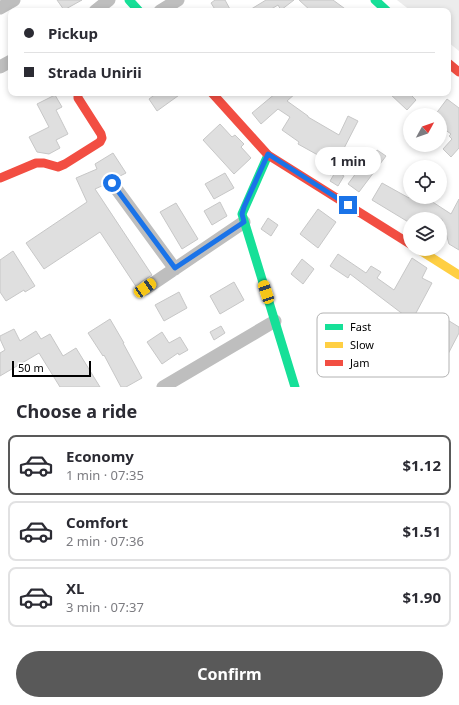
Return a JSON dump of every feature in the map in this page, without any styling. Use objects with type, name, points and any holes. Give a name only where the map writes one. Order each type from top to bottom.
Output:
[{"type":"street","points":[[0,8],[14,0]]},
{"type":"street","points":[[99,8],[109,0]]},
{"type":"street","points":[[129,0],[136,8]]},
{"type":"street","points":[[165,8],[178,0]]},
{"type":"street","points":[[375,0],[384,8]]},
{"type":"street","points":[[451,65],[459,72]]},
{"type":"street","points":[[0,178],[36,163],[44,163],[58,167],[100,142],[102,138],[101,134],[78,96]]},
{"type":"street","points":[[215,96],[268,154],[403,240]]},
{"type":"street","points":[[268,154],[242,214],[295,387]]},
{"type":"street","points":[[112,183],[175,268]]},
{"type":"street","points":[[145,288],[244,222]]},
{"type":"street","points":[[429,256],[459,275]]},
{"type":"street","points":[[162,387],[275,320]]},
{"type":"shaded area","points":[[397,0],[459,0],[459,51],[451,44],[451,8],[407,8]]},
{"type":"building","points":[[57,0],[82,0],[68,8],[63,8]]},
{"type":"building","points":[[215,0],[225,0],[229,8],[214,8],[211,3]]},
{"type":"building","points":[[266,0],[294,0],[284,8],[280,8],[278,5],[273,8],[253,8]]},
{"type":"building","points":[[299,0],[333,0],[344,8],[308,8]]},
{"type":"building","points":[[56,96],[62,107],[56,110],[68,134],[56,140],[60,148],[49,154],[37,152],[29,137],[49,127],[37,104]]},
{"type":"building","points":[[153,96],[178,96],[157,111],[149,99]]},
{"type":"building","points":[[272,96],[293,96],[287,101],[308,117],[339,135],[348,116],[358,121],[340,156],[342,157],[331,175],[320,168],[325,159],[298,144],[299,142],[282,130],[290,117],[278,109],[261,124],[252,113]]},
{"type":"building","points":[[392,96],[412,96],[416,100],[409,108],[405,108]]},
{"type":"building","points":[[447,99],[459,108],[459,148],[451,157],[446,152],[447,145],[452,139],[449,136],[451,134],[447,131],[447,108],[440,108]]},
{"type":"building","points":[[220,124],[232,137],[235,135],[244,144],[241,147],[251,158],[234,174],[203,140]]},
{"type":"building","points":[[377,150],[386,156],[359,192],[348,184],[365,161],[368,163]]},
{"type":"building","points":[[113,153],[126,173],[118,177],[112,175],[108,176],[104,185],[95,189],[152,275],[141,282],[137,288],[100,232],[44,269],[26,243],[87,202],[76,178],[97,169],[95,164]]},
{"type":"building","points":[[336,171],[344,176],[338,186],[330,181]]},
{"type":"building","points":[[225,173],[234,188],[214,199],[205,184]]},
{"type":"building","points":[[382,183],[403,195],[403,204],[436,204],[451,214],[459,199],[459,250],[449,244],[447,237],[447,212],[403,212],[403,219],[372,200]]},
{"type":"building","points":[[220,202],[227,216],[212,225],[204,211]]},
{"type":"building","points":[[176,203],[198,239],[182,249],[160,212]]},
{"type":"building","points":[[318,209],[336,222],[318,248],[300,234]]},
{"type":"building","points":[[268,218],[278,225],[271,236],[261,229]]},
{"type":"building","points":[[13,251],[35,286],[25,292],[24,290],[6,301],[0,292],[0,260]]},
{"type":"building","points":[[338,254],[366,273],[371,266],[381,272],[377,278],[394,290],[412,258],[427,268],[422,278],[432,283],[416,313],[401,313],[350,274],[348,278],[330,266]]},
{"type":"building","points":[[302,259],[314,269],[303,284],[291,274]]},
{"type":"building","points":[[234,282],[244,300],[220,314],[210,296]]},
{"type":"building","points":[[179,292],[187,308],[164,321],[155,305]]},
{"type":"building","points":[[110,319],[142,378],[126,387],[121,387],[104,355],[103,356],[88,333]]},
{"type":"building","points":[[449,321],[459,327],[459,333],[449,352]]},
{"type":"building","points":[[221,326],[225,333],[214,340],[210,332]]},
{"type":"building","points":[[14,329],[20,341],[36,331],[41,339],[50,334],[63,356],[76,348],[100,387],[60,387],[39,353],[0,376],[0,353],[5,350],[0,336]]},
{"type":"building","points":[[162,332],[169,343],[180,337],[188,350],[179,355],[178,353],[162,364],[147,342]]},
{"type":"traffic: fast","points":[[129,0],[136,8]]},
{"type":"traffic: fast","points":[[375,0],[384,8]]},
{"type":"traffic: fast","points":[[268,155],[242,214],[295,387]]},
{"type":"traffic: slow","points":[[429,256],[459,275]]},
{"type":"traffic: jam","points":[[451,65],[459,72]]},
{"type":"traffic: jam","points":[[0,178],[36,163],[44,163],[58,167],[100,142],[102,138],[101,134],[78,96]]},
{"type":"traffic: jam","points":[[215,96],[268,155],[403,240]]},
{"type":"route","points":[[112,183],[175,268],[244,222],[242,214],[244,207],[268,154],[348,205]]}]
